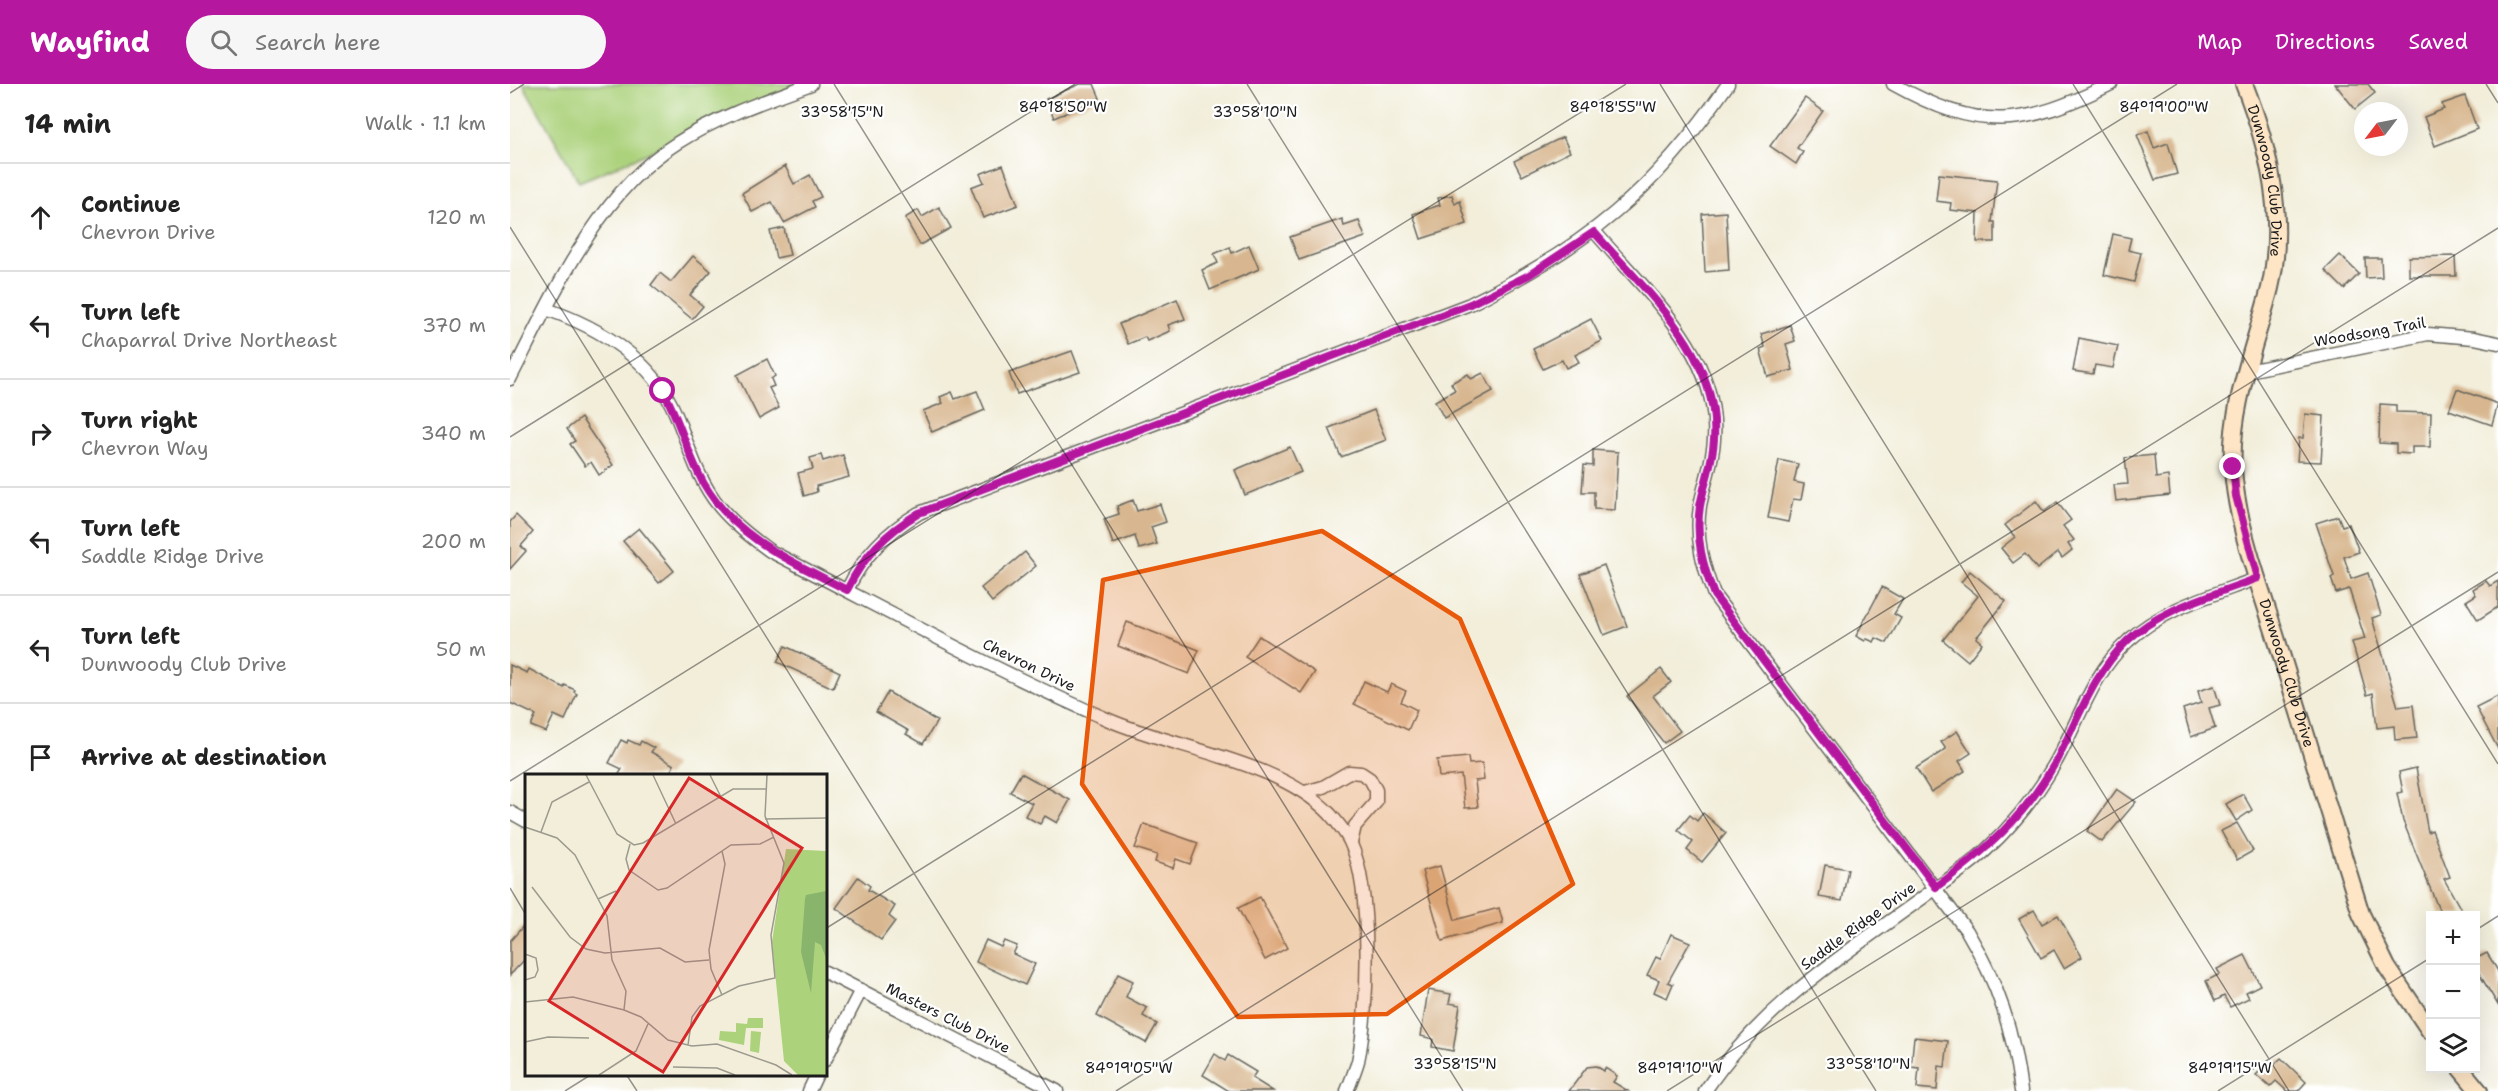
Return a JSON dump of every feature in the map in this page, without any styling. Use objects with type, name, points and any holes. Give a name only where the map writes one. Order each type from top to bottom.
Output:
[{"type":"street","points":[[510,379],[575,256],[606,212],[651,162],[707,125],[811,84]]},
{"type":"street","points":[[847,590],[858,568],[875,546],[895,527],[919,513],[1470,304],[1529,275],[1594,232],[1652,180],[1695,132],[1728,84]]},
{"type":"street","points":[[1893,84],[1928,103],[1959,114],[1995,119],[2028,117],[2063,108],[2111,84]]},
{"type":"street","name":"Dunwoody Club Drive","points":[[2244,84],[2263,134],[2272,173],[2276,218],[2273,270],[2239,401],[2233,438],[2236,496],[2258,578],[2361,914],[2387,967],[2426,1025]]},
{"type":"street","points":[[1594,232],[1683,335],[1707,380],[1713,408],[1714,437],[1700,507],[1698,535],[1703,566],[1714,595],[1936,887],[1967,932],[1990,970],[2007,1014],[2021,1091]]},
{"type":"street","name":"Chevron Drive","points":[[546,309],[574,318],[603,334],[650,373],[675,412],[704,483],[737,526],[770,551],[1022,680],[1111,721],[1248,767],[1305,792],[1330,815],[1351,843],[1361,874],[1365,903],[1364,1004],[1357,1063],[1347,1091]]},
{"type":"street","name":"Woodsong Trail","points":[[2248,371],[2428,334],[2474,338],[2498,344]]},
{"type":"street","name":"Saddle Ridge Drive","points":[[1705,1091],[1726,1060],[1755,1027],[1796,990],[1985,851],[2026,808],[2054,765],[2102,672],[2126,642],[2162,616],[2258,578]]},
{"type":"street","points":[[1305,792],[1323,787],[1349,772],[1361,773],[1370,779],[1376,790],[1376,802],[1355,826],[1351,843]]},
{"type":"street","points":[[510,812],[525,820]]},
{"type":"street","name":"Masters Club Drive","points":[[826,972],[1057,1091]]},
{"type":"street","points":[[826,1057],[861,990]]},
{"type":"street","points":[[2464,1073],[2479,1091]]},
{"type":"street","points":[[809,1091],[816,1076]]},
{"type":"highlighted area","points":[[1322,531],[1460,619],[1573,884],[1387,1014],[1238,1017],[1082,784],[1103,580]]},
{"type":"green space","points":[[523,84],[812,84],[579,182]]},
{"type":"building","points":[[1080,84],[1094,84],[1100,98],[1054,118],[1046,99]]},
{"type":"building","points":[[2335,84],[2368,84],[2375,93],[2364,102],[2354,102],[2354,108]]},
{"type":"building","points":[[2465,96],[2477,129],[2435,146],[2424,117],[2444,109],[2442,104]]},
{"type":"building","points":[[1805,98],[1823,111],[1797,148],[1803,152],[1796,164],[1770,146]]},
{"type":"building","points":[[2148,131],[2154,148],[2168,143],[2177,174],[2155,180],[2137,135]]},
{"type":"building","points":[[1563,137],[1570,152],[1522,176],[1514,161]]},
{"type":"building","points":[[1003,165],[1018,205],[983,218],[971,187],[984,182],[980,174]]},
{"type":"building","points":[[785,166],[794,184],[810,175],[821,197],[812,201],[815,207],[784,223],[772,202],[752,212],[742,193]]},
{"type":"building","points":[[1939,174],[1997,180],[1992,222],[1995,222],[1995,242],[1977,242],[1978,213],[1950,210],[1951,203],[1936,201]]},
{"type":"building","points":[[1452,195],[1455,204],[1460,201],[1467,224],[1421,239],[1413,214],[1440,205],[1438,198]]},
{"type":"building","points":[[939,207],[951,228],[920,245],[905,218],[918,210],[922,217]]},
{"type":"building","points":[[1726,212],[1729,270],[1705,272],[1702,214]]},
{"type":"building","points":[[1342,219],[1344,226],[1359,221],[1365,237],[1299,260],[1290,237]]},
{"type":"building","points":[[784,228],[790,255],[776,258],[770,231]]},
{"type":"building","points":[[2113,234],[2131,238],[2128,250],[2141,253],[2134,282],[2104,275]]},
{"type":"building","points":[[1249,245],[1259,269],[1210,290],[1202,270],[1218,263],[1214,254],[1230,247],[1232,253]]},
{"type":"building","points":[[2340,255],[2359,274],[2344,289],[2325,270]]},
{"type":"building","points":[[693,256],[711,271],[690,295],[703,306],[692,319],[651,285],[660,273],[671,282]]},
{"type":"building","points":[[2455,256],[2456,276],[2409,276],[2409,257]]},
{"type":"building","points":[[2365,258],[2381,258],[2382,277],[2366,278]]},
{"type":"building","points":[[1177,299],[1185,319],[1168,325],[1170,331],[1147,341],[1145,337],[1128,344],[1119,324]]},
{"type":"building","points":[[1591,319],[1602,341],[1575,355],[1579,362],[1566,368],[1562,360],[1543,369],[1533,349]]},
{"type":"building","points":[[1790,325],[1795,341],[1786,344],[1793,370],[1768,377],[1760,349],[1765,347],[1761,334]]},
{"type":"building","points":[[2079,338],[2118,346],[2113,368],[2095,365],[2093,374],[2073,371]]},
{"type":"building","points":[[1072,351],[1080,372],[1017,394],[1009,373]]},
{"type":"building","points":[[767,359],[775,376],[771,379],[774,386],[769,388],[779,408],[759,419],[737,375]]},
{"type":"building","points":[[1483,373],[1493,391],[1444,418],[1435,401],[1455,390],[1451,383],[1468,374],[1471,379]]},
{"type":"building","points":[[2457,389],[2498,404],[2492,425],[2449,410]]},
{"type":"building","points":[[977,391],[985,410],[932,432],[923,411],[943,403],[940,397],[952,392],[955,399]]},
{"type":"building","points":[[2380,404],[2396,405],[2396,412],[2431,413],[2430,447],[2412,447],[2412,454],[2396,453],[2396,444],[2379,443]]},
{"type":"building","points":[[1374,410],[1386,440],[1341,457],[1329,428]]},
{"type":"building","points":[[2305,414],[2324,416],[2321,462],[2297,461],[2299,438],[2303,438]]},
{"type":"building","points":[[581,418],[613,465],[599,475],[591,462],[585,466],[570,444],[575,441],[567,429]]},
{"type":"building","points":[[1290,447],[1301,472],[1245,495],[1235,470]]},
{"type":"building","points":[[1593,450],[1618,452],[1615,510],[1594,509],[1594,492],[1582,492],[1584,465],[1593,466]]},
{"type":"building","points":[[821,455],[823,461],[843,455],[849,477],[816,486],[817,492],[804,496],[798,473],[813,469],[810,458]]},
{"type":"building","points":[[2154,455],[2156,478],[2168,476],[2170,495],[2116,501],[2114,485],[2128,484],[2125,458]]},
{"type":"building","points":[[1779,460],[1798,464],[1794,482],[1804,484],[1801,500],[1793,499],[1788,522],[1768,518]]},
{"type":"building","points":[[1133,500],[1137,511],[1160,504],[1166,522],[1151,527],[1157,544],[1139,549],[1135,536],[1113,544],[1104,519],[1119,514],[1117,506]]},
{"type":"building","points":[[2036,501],[2044,512],[2057,502],[2071,520],[2063,526],[2074,540],[2068,544],[2072,550],[2062,558],[2058,552],[2037,569],[2025,554],[2013,563],[2001,548],[2015,537],[2005,525]]},
{"type":"building","points":[[516,515],[533,532],[521,546],[526,551],[510,569],[510,522]]},
{"type":"building","points":[[2338,516],[2342,526],[2349,524],[2359,552],[2344,557],[2351,579],[2368,573],[2381,615],[2372,618],[2398,707],[2413,705],[2417,738],[2395,740],[2394,726],[2377,728],[2373,693],[2367,695],[2352,642],[2365,639],[2349,589],[2336,593],[2331,578],[2334,576],[2316,523]]},
{"type":"building","points":[[639,528],[674,571],[659,583],[623,541]]},
{"type":"building","points":[[1025,552],[1036,566],[992,602],[981,588]]},
{"type":"building","points":[[1604,565],[1627,626],[1604,635],[1580,574]]},
{"type":"building","points":[[1970,571],[2006,601],[1976,638],[1982,643],[1968,661],[1943,640],[1978,596],[1961,582]]},
{"type":"building","points":[[2486,581],[2490,586],[2498,581],[2498,607],[2478,620],[2466,601],[2476,595],[2473,589]]},
{"type":"building","points":[[1882,587],[1903,599],[1894,614],[1901,618],[1887,643],[1876,638],[1874,642],[1867,639],[1865,641],[1856,636]]},
{"type":"building","points":[[1127,622],[1199,650],[1189,674],[1118,646]]},
{"type":"building","points":[[1259,636],[1315,672],[1301,693],[1245,657]]},
{"type":"building","points":[[785,646],[840,672],[833,688],[777,662]]},
{"type":"building","points":[[510,665],[527,673],[529,669],[564,688],[565,685],[575,690],[577,694],[565,720],[554,715],[546,732],[531,726],[536,715],[510,703]]},
{"type":"building","points":[[1661,669],[1671,682],[1653,696],[1680,731],[1664,743],[1627,696]]},
{"type":"building","points":[[1364,681],[1387,692],[1391,684],[1406,691],[1401,702],[1417,710],[1408,730],[1354,704]]},
{"type":"building","points":[[2214,686],[2220,705],[2209,708],[2215,728],[2191,737],[2183,709],[2201,703],[2198,691]]},
{"type":"building","points":[[888,692],[937,721],[923,744],[906,734],[909,731],[876,712]]},
{"type":"building","points":[[2498,696],[2498,749],[2476,707]]},
{"type":"building","points":[[1957,731],[1971,753],[1959,761],[1965,771],[1931,792],[1916,768],[1946,749],[1941,742]]},
{"type":"building","points":[[621,740],[627,743],[628,740],[639,745],[641,741],[654,748],[651,752],[674,765],[669,774],[619,774],[622,769],[609,763]]},
{"type":"building","points":[[1468,757],[1469,764],[1482,763],[1484,780],[1475,781],[1478,807],[1465,808],[1461,775],[1439,777],[1437,760]]},
{"type":"building","points":[[2416,768],[2428,832],[2432,830],[2450,877],[2444,879],[2462,911],[2439,911],[2403,821],[2397,793],[2403,792],[2399,772]]},
{"type":"building","points":[[1021,773],[1070,800],[1057,823],[1045,816],[1040,824],[1025,816],[1032,803],[1010,792]]},
{"type":"building","points":[[2117,789],[2136,802],[2102,842],[2087,831]]},
{"type":"building","points":[[2243,794],[2252,810],[2236,821],[2226,804]]},
{"type":"building","points":[[1703,813],[1726,833],[1702,862],[1687,850],[1693,842],[1678,830],[1690,815],[1697,821]]},
{"type":"building","points":[[2237,823],[2253,851],[2237,860],[2221,831]]},
{"type":"building","points":[[1144,824],[1198,843],[1190,864],[1176,859],[1173,868],[1155,862],[1157,855],[1135,848]]},
{"type":"building","points":[[1825,865],[1848,869],[1842,901],[1819,897]]},
{"type":"building","points":[[1440,866],[1455,920],[1499,908],[1503,923],[1442,941],[1422,871]]},
{"type":"building","points":[[858,877],[870,886],[868,890],[895,906],[889,916],[895,921],[881,940],[836,908]]},
{"type":"building","points":[[1260,897],[1287,948],[1265,960],[1238,908]]},
{"type":"building","points":[[2034,910],[2042,924],[2058,915],[2082,957],[2064,968],[2054,950],[2041,958],[2019,919]]},
{"type":"building","points":[[525,924],[525,959],[510,975],[510,941]]},
{"type":"building","points":[[1671,934],[1690,942],[1668,982],[1673,984],[1667,998],[1654,992],[1659,980],[1647,975],[1656,957],[1660,959]]},
{"type":"building","points":[[986,940],[1001,947],[1004,941],[1017,946],[1013,954],[1035,964],[1025,985],[976,962]]},
{"type":"building","points":[[2487,953],[2498,971],[2498,1005],[2480,975],[2480,956]]},
{"type":"building","points":[[2245,955],[2260,985],[2246,992],[2249,998],[2230,1007],[2224,996],[2215,1001],[2206,981],[2220,974],[2217,969]]},
{"type":"building","points":[[1118,974],[1133,981],[1126,997],[1147,1008],[1143,1016],[1157,1024],[1146,1043],[1097,1016]]},
{"type":"building","points":[[1428,990],[1451,994],[1449,1003],[1460,1005],[1453,1051],[1432,1047],[1433,1039],[1421,1036]]},
{"type":"building","points":[[1914,1037],[1948,1041],[1945,1067],[1939,1066],[1937,1090],[1917,1088],[1919,1068],[1911,1067]]},
{"type":"building","points":[[1215,1054],[1225,1061],[1228,1055],[1256,1072],[1252,1078],[1273,1091],[1229,1091],[1203,1075]]},
{"type":"building","points":[[2281,1058],[2306,1082],[2298,1091],[2287,1091],[2276,1081],[2270,1087],[2256,1075],[2268,1063],[2273,1066]]},
{"type":"building","points":[[1596,1066],[1604,1071],[1605,1068],[1617,1076],[1613,1082],[1628,1091],[1569,1091],[1587,1067]]},
{"type":"route","points":[[663,391],[675,412],[704,483],[737,526],[770,551],[847,590],[858,568],[875,546],[895,527],[919,513],[1470,304],[1529,275],[1594,232],[1683,335],[1696,355],[1707,380],[1713,408],[1714,437],[1712,459],[1700,507],[1698,535],[1703,566],[1714,595],[1936,887],[1985,851],[2026,808],[2054,765],[2102,672],[2126,642],[2162,616],[2258,578],[2236,496],[2233,467]]}]
